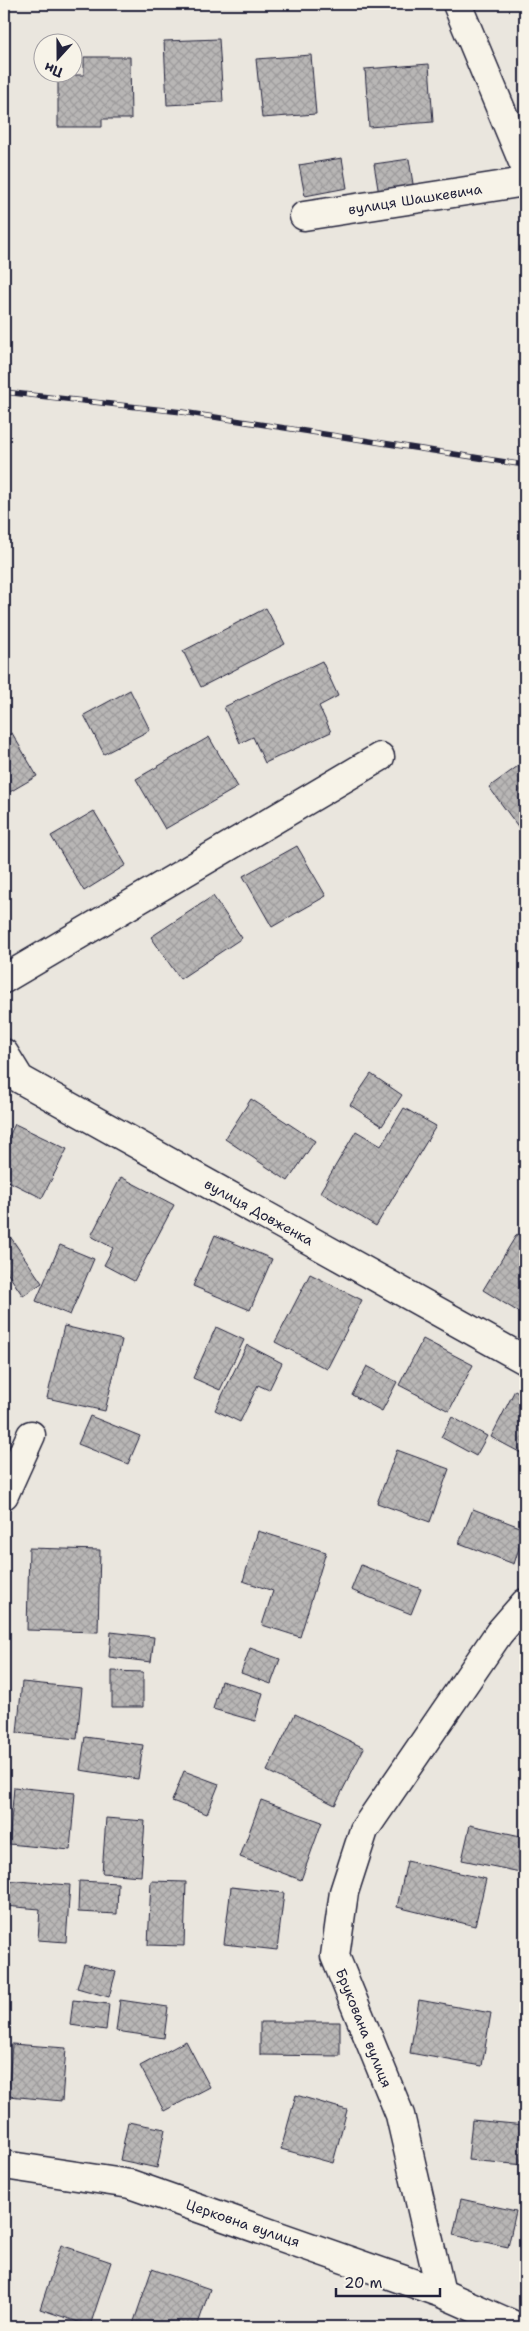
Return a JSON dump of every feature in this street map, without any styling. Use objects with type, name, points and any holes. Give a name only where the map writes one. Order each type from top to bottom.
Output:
[{"type":"street","points":[[457,4],[525,167]]},
{"type":"street","name":"вулиця Шашкевича","points":[[304,216],[525,182]]},
{"type":"street","points":[[4,979],[380,757]]},
{"type":"street","name":"вулиця Довженка","points":[[4,1054],[12,1085],[525,1360]]},
{"type":"street","points":[[4,1495],[31,1435]]},
{"type":"street","name":"Брукована вулиця","points":[[441,2293],[400,2115],[335,1956],[344,1892],[364,1830],[499,1633],[525,1603]]},
{"type":"street","name":"Церковна вулиця","points":[[4,2165],[130,2184],[441,2293],[479,2318],[518,2327]]},
{"type":"building","points":[[219,39],[223,102],[167,105],[164,41]]},
{"type":"building","points":[[311,55],[316,114],[262,118],[256,59]]},
{"type":"building","points":[[84,57],[130,57],[131,119],[102,119],[102,127],[58,127],[58,82],[82,82],[82,75],[84,75]]},
{"type":"building","points":[[429,64],[433,122],[369,127],[365,69]]},
{"type":"building","points":[[342,158],[347,188],[305,196],[299,165]]},
{"type":"building","points":[[409,159],[414,190],[379,195],[374,164]]},
{"type":"building","points":[[266,608],[285,644],[201,687],[183,651]]},
{"type":"building","points":[[322,661],[338,696],[319,706],[331,732],[265,763],[253,737],[240,743],[224,707]]},
{"type":"building","points":[[130,690],[150,730],[104,754],[84,715]]},
{"type":"building","points":[[12,733],[37,776],[8,793],[4,785],[4,737]]},
{"type":"building","points":[[209,737],[238,787],[165,829],[136,779]]},
{"type":"building","points":[[525,761],[525,836],[489,787]]},
{"type":"building","points":[[94,811],[126,865],[84,891],[51,836]]},
{"type":"building","points":[[297,846],[326,896],[272,927],[243,876]]},
{"type":"building","points":[[213,896],[242,938],[180,979],[151,937]]},
{"type":"building","points":[[371,1074],[402,1095],[382,1126],[350,1105]]},
{"type":"building","points":[[251,1099],[315,1141],[288,1181],[225,1139]]},
{"type":"building","points":[[404,1108],[436,1126],[376,1226],[320,1192],[356,1131],[381,1146]]},
{"type":"building","points":[[15,1124],[67,1149],[42,1198],[4,1179],[4,1146]]},
{"type":"building","points":[[121,1177],[174,1205],[134,1281],[104,1265],[113,1248],[91,1236]]},
{"type":"building","points":[[5,1229],[42,1283],[23,1296],[4,1268]]},
{"type":"building","points":[[517,1234],[525,1239],[525,1316],[483,1290]]},
{"type":"building","points":[[215,1235],[272,1259],[250,1310],[193,1286]]},
{"type":"building","points":[[60,1245],[94,1259],[70,1315],[36,1301]]},
{"type":"building","points":[[310,1274],[362,1300],[327,1369],[275,1342]]},
{"type":"building","points":[[64,1326],[122,1340],[105,1411],[47,1398]]},
{"type":"building","points":[[216,1327],[244,1340],[220,1390],[193,1378]]},
{"type":"building","points":[[423,1339],[473,1365],[449,1411],[399,1385]]},
{"type":"building","points":[[247,1345],[282,1363],[269,1390],[258,1385],[240,1422],[215,1410]]},
{"type":"building","points":[[367,1366],[397,1382],[382,1411],[352,1395]]},
{"type":"building","points":[[515,1390],[525,1396],[525,1455],[491,1437]]},
{"type":"building","points":[[90,1416],[140,1436],[128,1464],[78,1444]]},
{"type":"building","points":[[452,1417],[487,1436],[476,1456],[441,1437]]},
{"type":"building","points":[[397,1450],[449,1469],[430,1522],[377,1503]]},
{"type":"building","points":[[473,1509],[525,1529],[514,1564],[459,1543]]},
{"type":"building","points":[[258,1531],[326,1552],[300,1637],[262,1625],[273,1591],[243,1581]]},
{"type":"building","points":[[29,1548],[100,1550],[98,1632],[27,1630]]},
{"type":"building","points":[[361,1565],[421,1589],[411,1614],[351,1590]]},
{"type":"building","points":[[111,1632],[154,1637],[151,1662],[109,1657]]},
{"type":"building","points":[[250,1648],[280,1659],[271,1684],[241,1673]]},
{"type":"building","points":[[112,1671],[143,1672],[143,1707],[112,1707]]},
{"type":"building","points":[[221,1681],[263,1693],[255,1721],[213,1709]]},
{"type":"building","points":[[22,1682],[82,1688],[77,1739],[17,1733]]},
{"type":"building","points":[[295,1714],[364,1748],[335,1805],[267,1771]]},
{"type":"building","points":[[85,1737],[143,1745],[138,1779],[80,1770]]},
{"type":"building","points":[[184,1771],[219,1784],[207,1814],[172,1801]]},
{"type":"building","points":[[14,1787],[75,1793],[70,1850],[9,1844]]},
{"type":"building","points":[[261,1800],[322,1822],[301,1880],[240,1857]]},
{"type":"building","points":[[106,1818],[145,1821],[141,1876],[102,1873]]},
{"type":"building","points":[[470,1825],[525,1837],[525,1873],[462,1860]]},
{"type":"building","points":[[407,1861],[486,1879],[475,1926],[397,1907]]},
{"type":"building","points":[[4,1880],[70,1885],[66,1942],[38,1940],[40,1909],[4,1906]]},
{"type":"building","points":[[79,1881],[118,1883],[117,1914],[78,1912]]},
{"type":"building","points":[[151,1881],[186,1882],[184,1946],[148,1945]]},
{"type":"building","points":[[231,1887],[284,1893],[277,1950],[224,1944]]},
{"type":"building","points":[[84,1964],[116,1972],[109,1997],[77,1988]]},
{"type":"building","points":[[73,2000],[109,2004],[106,2030],[70,2025]]},
{"type":"building","points":[[120,2000],[168,2007],[164,2038],[116,2031]]},
{"type":"building","points":[[419,2000],[491,2013],[482,2066],[410,2053]]},
{"type":"building","points":[[260,2022],[340,2022],[340,2056],[260,2055]]},
{"type":"building","points":[[186,2041],[210,2087],[164,2111],[140,2066]]},
{"type":"building","points":[[12,2044],[66,2048],[62,2101],[8,2096]]},
{"type":"building","points":[[296,2095],[347,2110],[333,2163],[281,2149]]},
{"type":"building","points":[[472,2120],[525,2125],[525,2165],[468,2160]]},
{"type":"building","points":[[128,2122],[165,2129],[157,2168],[120,2160]]},
{"type":"building","points":[[461,2199],[516,2211],[508,2247],[453,2235]]},
{"type":"building","points":[[61,2245],[111,2262],[90,2326],[40,2309]]},
{"type":"building","points":[[152,2269],[210,2289],[197,2327],[132,2327]]},
{"type":"railway","points":[[4,392],[182,412],[525,465]]}]
